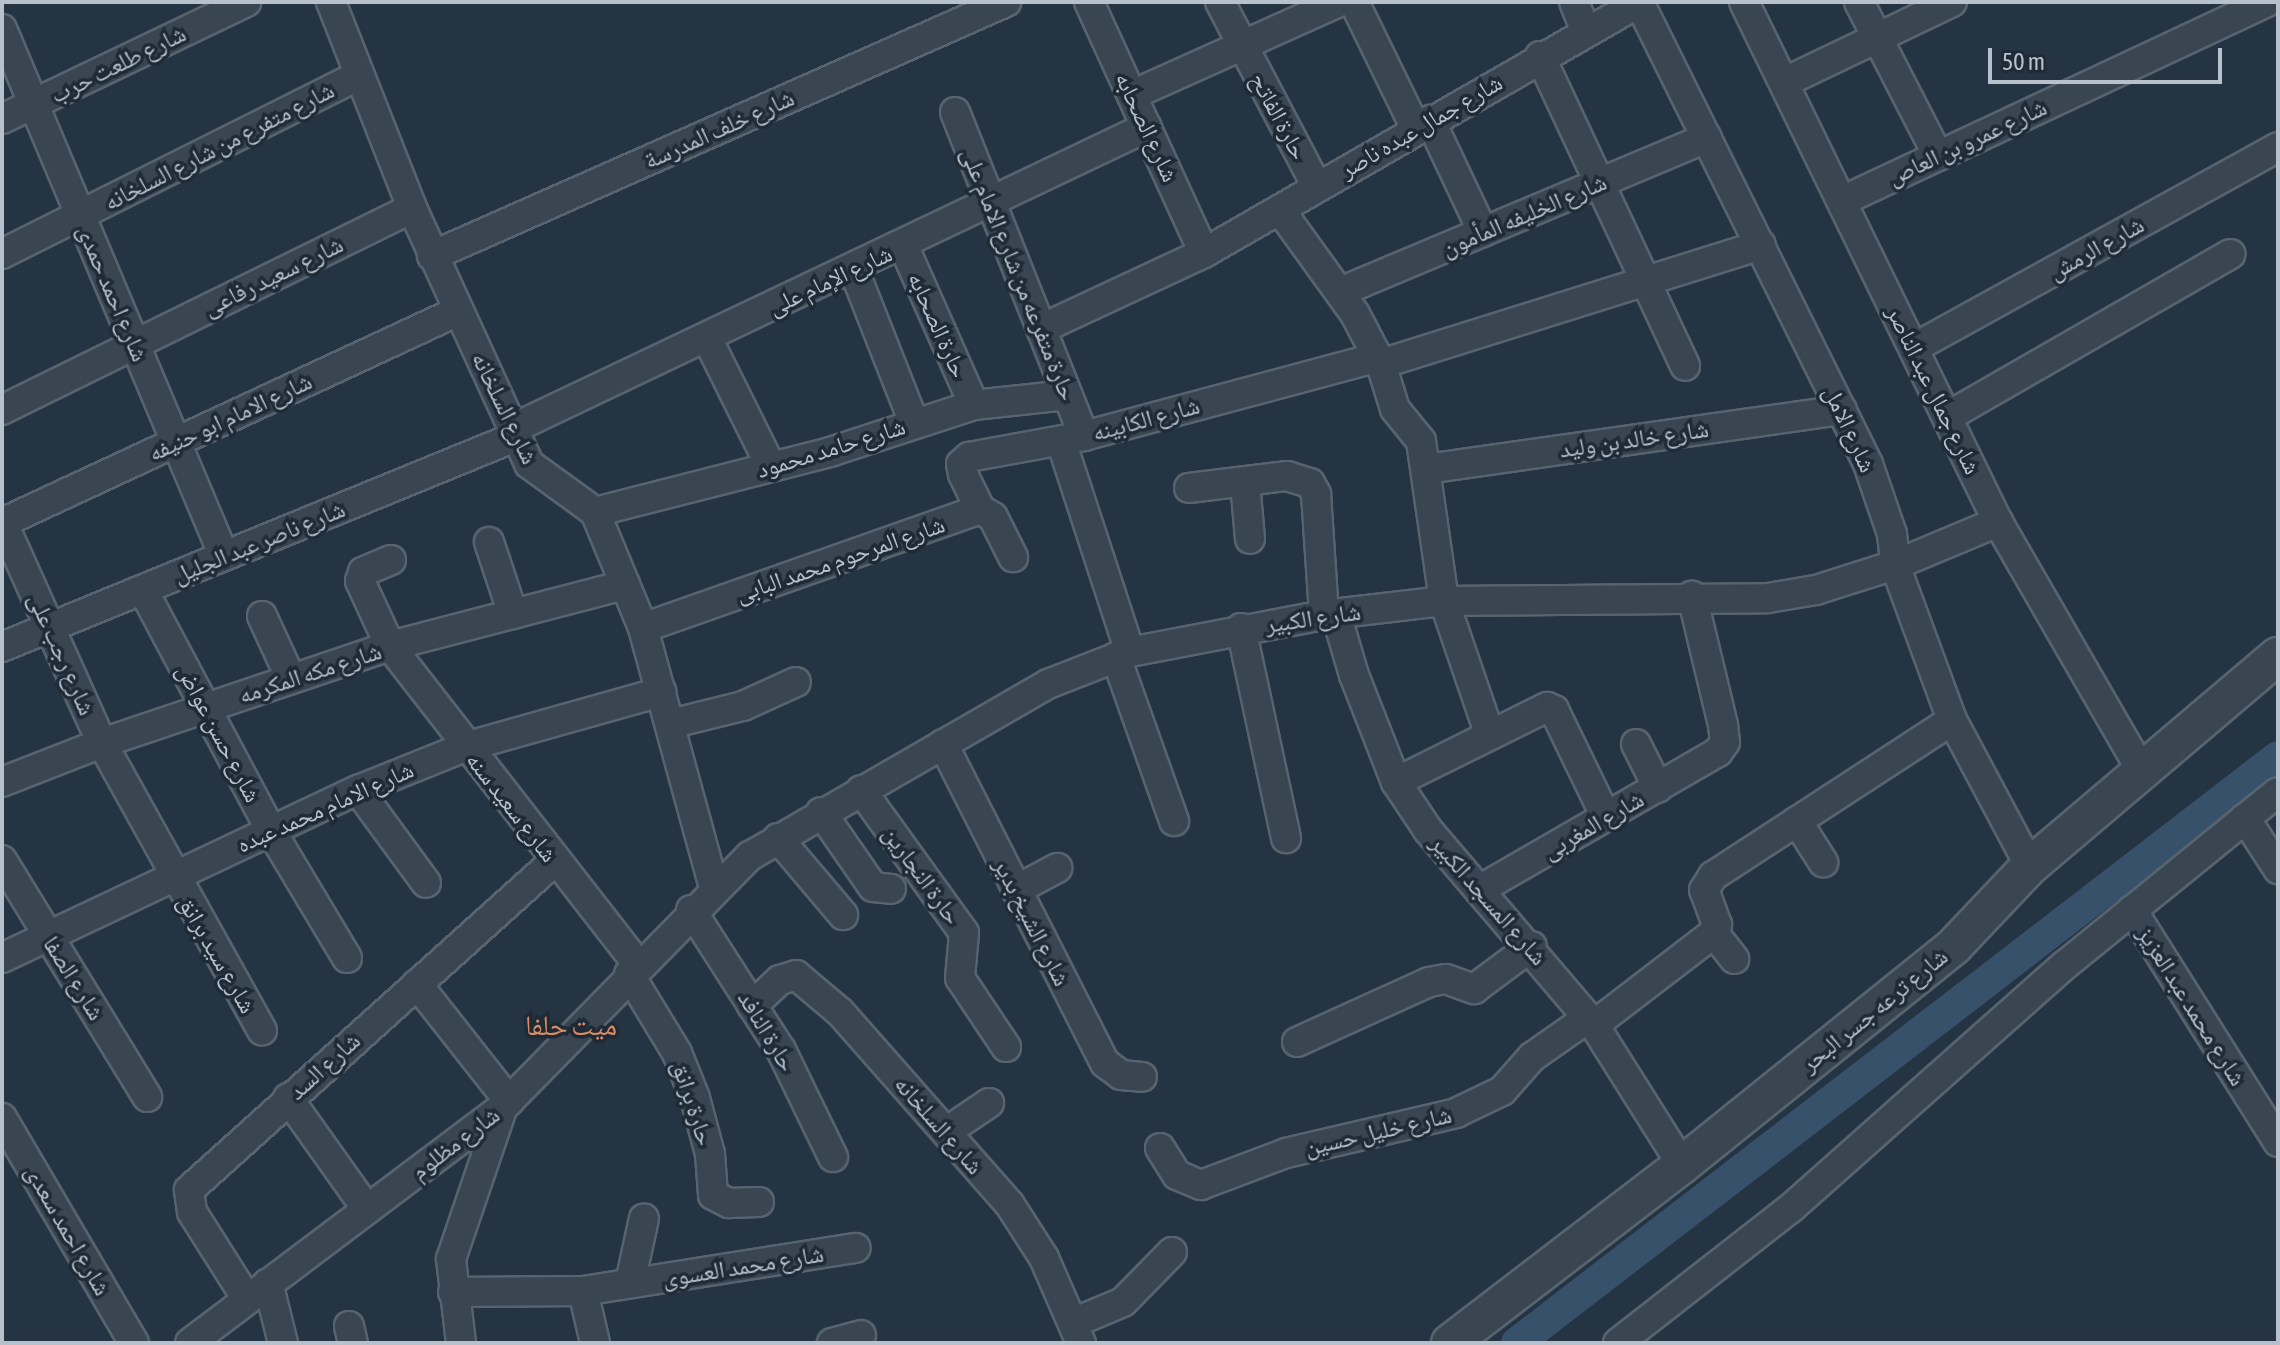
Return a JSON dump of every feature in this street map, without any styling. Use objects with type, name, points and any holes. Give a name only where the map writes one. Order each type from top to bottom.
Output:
[{"type":"street","name":"شارع طلعت حرب","points":[[2,119],[246,2]]},
{"type":"street","name":"شارع السلخانه","points":[[331,2],[357,76],[432,256],[513,433],[542,478],[595,512]]},
{"type":"street","name":"شارع خلف المدرسة","points":[[432,256],[1006,2]]},
{"type":"street","name":"شارع الصحابه","points":[[1089,2],[1204,253]]},
{"type":"street","name":"حارة الفاتح","points":[[1220,2],[1317,187]]},
{"type":"street","points":[[1132,95],[1339,2]]},
{"type":"street","points":[[1354,2],[1483,232]]},
{"type":"street","points":[[1574,2],[1586,31]]},
{"type":"street","name":"شارع جمال عبده ناصر","points":[[1041,329],[1204,253],[1540,56],[1639,2]]},
{"type":"street","name":"شارع الامل","points":[[1639,2],[1842,410],[1882,498],[1895,565],[1952,720],[2030,866]]},
{"type":"street","name":"شارع جمال عبد الناصر","points":[[1744,2],[1998,522],[2141,770]]},
{"type":"street","points":[[1859,2],[1938,156]]},
{"type":"street","points":[[1785,82],[1952,2]]},
{"type":"street","name":"شارع عمرو بن العاص","points":[[1842,201],[2266,2]]},
{"type":"street","name":"شارع احمد حمدى","points":[[2,29],[224,556]]},
{"type":"street","points":[[1540,56],[1685,366]]},
{"type":"street","name":"شارع متفرع من شارع السلخانه","points":[[2,254],[357,76]]},
{"type":"street","name":"حارة متفرعه من شارع الامام على","points":[[955,112],[1067,395],[1073,439],[1123,654],[1174,821]]},
{"type":"street","name":"شارع الإمام على","points":[[513,433],[1147,127]]},
{"type":"street","name":"شارع الخليفه المأمون","points":[[1340,292],[1707,138]]},
{"type":"street","name":"شارع الرمش","points":[[1914,348],[2278,147]]},
{"type":"street","name":"شارع سعيد رفاعى","points":[[2,410],[412,208]]},
{"type":"street","points":[[1280,210],[1340,292],[1380,361],[1395,409],[1421,441],[1444,601],[1490,735]]},
{"type":"street","name":"حارة الصحابه","points":[[903,245],[974,405]]},
{"type":"street","name":"شارع الكابينه","points":[[980,509],[963,474],[961,464],[969,457],[1073,439],[1380,361],[1646,283],[1761,245]]},
{"type":"street","points":[[1947,417],[2231,254]]},
{"type":"street","points":[[853,268],[914,423]]},
{"type":"street","name":"شارع الامام ابو حنيفه","points":[[2,522],[458,311]]},
{"type":"street","points":[[707,338],[771,467]]},
{"type":"street","name":"شارع حامد محمود","points":[[595,512],[771,467],[974,405],[1067,395]]},
{"type":"street","name":"شارع خالد بن وليد","points":[[1427,469],[1842,410]]},
{"type":"street","name":"شارع ناصر عبد الجليل","points":[[2,647],[513,433]]},
{"type":"street","name":"شارع المسجد الكبير","points":[[1245,482],[1300,477],[1316,494],[1330,615],[1396,782],[1428,830],[1532,946],[1591,1022],[1682,1165]]},
{"type":"street","points":[[1189,488],[1245,482],[1250,539]]},
{"type":"street","points":[[980,509],[993,517],[1013,557]]},
{"type":"street","name":"شارع المرحوم محمد البابى","points":[[643,628],[980,509]]},
{"type":"street","points":[[595,512],[643,628],[714,888]]},
{"type":"street","name":"شارع رجب على","points":[[2,522],[102,743],[173,876]]},
{"type":"street","name":"شارع الكبير","points":[[691,910],[778,838],[821,812],[1048,684],[1123,654],[1241,628],[1444,601],[1692,596],[1768,598],[1816,590],[1895,565],[1998,522]]},
{"type":"street","points":[[489,542],[513,614]]},
{"type":"street","name":"شارع سعيد سنه","points":[[391,560],[363,572],[360,581],[390,646],[555,860],[634,970]]},
{"type":"street","name":"شارع مكه المكرمه","points":[[2,782],[102,743],[390,646],[625,585]]},
{"type":"street","name":"شارع حسن عواض","points":[[143,590],[271,831],[347,958]]},
{"type":"street","name":"شارع المغربى","points":[[1479,890],[1706,760],[1725,742],[1692,596]]},
{"type":"street","points":[[262,616],[291,679]]},
{"type":"street","points":[[1241,628],[1286,838]]},
{"type":"street","name":"شارع ترعه جسر البحر","points":[[1450,1343],[1682,1165],[1954,946],[2030,866],[2278,656]]},
{"type":"street","points":[[670,724],[743,706],[796,682]]},
{"type":"street","name":"شارع الامام محمد عبده","points":[[2,958],[47,934],[358,790],[465,747],[661,692]]},
{"type":"street","points":[[1396,782],[1540,709],[1554,710],[1606,817]]},
{"type":"street","points":[[1734,959],[1714,933],[1717,925],[1704,890],[1708,882],[1952,720]]},
{"type":"street","name":"شارع الشيخ بدير","points":[[943,744],[1105,1063],[1121,1075],[1142,1077]]},
{"type":"street","points":[[1636,744],[1658,788]]},
{"type":"street","points":[[358,790],[426,883]]},
{"type":"street","name":"حارة النجارين","points":[[861,790],[964,933],[960,978],[1006,1047]]},
{"type":"street","points":[[1625,1341],[1791,1208],[2132,910],[2278,792]]},
{"type":"street","points":[[821,812],[873,887],[891,889]]},
{"type":"street","points":[[2245,818],[2278,869]]},
{"type":"street","points":[[1797,821],[1823,862]]},
{"type":"street","points":[[778,838],[843,915]]},
{"type":"street","name":"شارع الصفا","points":[[2,860],[147,1097]]},
{"type":"street","name":"شارع السد","points":[[258,1291],[192,1212],[189,1190],[555,860]]},
{"type":"street","points":[[1016,890],[1057,868]]},
{"type":"street","name":"شارع سيد برانق","points":[[173,876],[262,1031]]},
{"type":"street","name":"شارع مظلوم","points":[[190,1343],[506,1104],[691,910]]},
{"type":"street","name":"حارة النافد","points":[[691,910],[781,1050],[833,1157]]},
{"type":"street","name":"شارع محمد عبد العزيز","points":[[2132,910],[2278,1142]]},
{"type":"street","name":"شارع خليل حسين","points":[[1160,1148],[1177,1175],[1201,1185],[1286,1153],[1456,1113],[1502,1091],[1532,1057],[1591,1022],[1714,933]]},
{"type":"street","points":[[1297,1042],[1429,982],[1446,979],[1474,989],[1532,946]]},
{"type":"street","name":"حارة برانق","points":[[634,970],[671,1041],[695,1098],[708,1145],[713,1195],[729,1203],[759,1202]]},
{"type":"street","name":"شارع السلخانه","points":[[752,1006],[787,976],[804,978],[1010,1205],[1044,1258],[1076,1338]]},
{"type":"street","points":[[417,984],[506,1104],[465,1204],[451,1259],[461,1343]]},
{"type":"street","points":[[288,1098],[367,1209]]},
{"type":"street","points":[[946,1132],[989,1103]]},
{"type":"street","name":"شارع احمد سعدى","points":[[2,1118],[134,1343]]},
{"type":"street","name":"شارع محمد العسوى","points":[[630,1283],[644,1218]]},
{"type":"street","name":"شارع محمد العسوى","points":[[453,1292],[583,1291],[856,1248]]},
{"type":"street","points":[[1076,1338],[1123,1302],[1172,1252]]},
{"type":"street","points":[[258,1291],[283,1343]]},
{"type":"street","points":[[583,1291],[595,1343]]},
{"type":"street","points":[[832,1343],[861,1335]]},
{"type":"waterway","points":[[1517,1343],[2278,757]]},
{"type":"district","name":"ميت حلفا","points":[[571,1025]]}]
